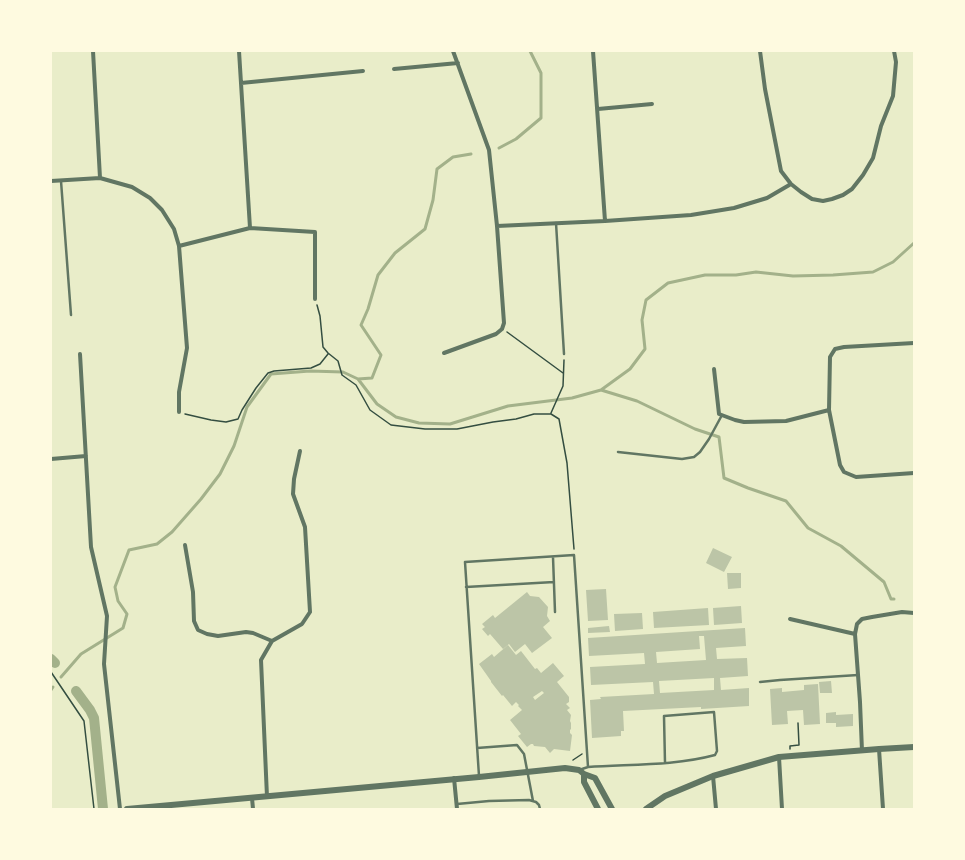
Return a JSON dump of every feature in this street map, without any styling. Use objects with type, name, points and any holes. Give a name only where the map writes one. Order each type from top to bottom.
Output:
[{"type":"street","points":[[93,51],[100,178]]},
{"type":"street","points":[[239,51],[250,228]]},
{"type":"street","points":[[444,353],[496,334],[502,329],[504,323],[498,226],[489,150],[453,51]]},
{"type":"street","points":[[594,51],[605,221]]},
{"type":"street","points":[[760,51],[765,89],[781,171],[790,184],[801,192],[812,199],[823,201],[843,195],[852,189],[863,175],[873,158],[881,126],[893,96],[896,62],[894,51]]},
{"type":"street","points":[[394,69],[458,63]]},
{"type":"street","points":[[241,82],[363,71]]},
{"type":"street","points":[[598,109],[652,104]]},
{"type":"street","points":[[51,181],[100,178],[132,187],[150,198],[162,210],[174,229],[179,246],[187,348],[179,392],[179,412]]},
{"type":"street","points":[[498,226],[691,215],[734,208],[767,198],[790,184]]},
{"type":"street","points":[[179,246],[250,228],[315,232],[315,299]]},
{"type":"street","points":[[914,343],[844,347],[835,349],[830,357],[828,410],[840,465],[844,472],[856,477],[914,473]]},
{"type":"street","points":[[80,354],[91,547],[107,616],[104,664],[120,809]]},
{"type":"street","points":[[714,369],[719,414],[735,420],[744,422],[786,421],[828,410]]},
{"type":"street","points":[[267,796],[261,660],[272,641],[302,624],[310,612],[305,527],[293,494],[294,479],[300,451]]},
{"type":"street","points":[[51,459],[86,456]]},
{"type":"street","points":[[186,545],[193,592],[194,621],[198,630],[207,634],[218,636],[246,632],[253,633],[272,641]]},
{"type":"street","points":[[862,751],[856,634],[857,624],[862,619],[902,612],[914,613]]},
{"type":"street","points":[[790,620],[856,634]]},
{"type":"street","points":[[646,809],[665,796],[714,776],[778,758],[914,747]]},
{"type":"street","points":[[879,749],[883,809]]},
{"type":"street","points":[[778,758],[782,809]]},
{"type":"street","points":[[127,809],[564,768],[582,772],[594,778],[612,809]]},
{"type":"street","points":[[582,772],[584,782],[598,809]]},
{"type":"street","points":[[714,776],[716,809]]},
{"type":"street","points":[[454,778],[457,807]]},
{"type":"street","points":[[252,798],[253,809]]},
{"type":"lane","points":[[61,181],[71,315]]},
{"type":"lane","points":[[556,223],[564,354]]},
{"type":"lane","points":[[618,452],[682,459],[694,457],[700,452],[709,439],[722,415]]},
{"type":"lane","points":[[479,777],[465,562],[574,555],[588,767]]},
{"type":"lane","points":[[553,557],[555,612]]},
{"type":"lane","points":[[466,587],[554,582]]},
{"type":"lane","points":[[760,682],[858,675]]},
{"type":"lane","points":[[582,772],[588,767],[665,763],[693,760],[715,755],[717,751],[714,712],[664,716],[665,763]]},
{"type":"lane","points":[[477,748],[517,745],[524,754],[533,801]]},
{"type":"lane","points":[[457,807],[489,801],[529,800],[538,804],[540,809]]},
{"type":"path","points":[[315,299],[320,316],[323,347],[338,361],[342,375],[356,385],[370,410],[391,425],[425,429],[457,429],[493,422],[516,420],[534,414],[551,414],[559,419],[567,463],[574,555]]},
{"type":"path","points":[[502,329],[563,373]]},
{"type":"path","points":[[179,412],[226,422],[238,419],[256,388],[268,373],[274,370],[311,368],[320,364],[328,353]]},
{"type":"path","points":[[551,414],[563,386],[564,354]]},
{"type":"path","points":[[51,672],[84,721],[94,809]]},
{"type":"path","points":[[791,756],[790,746],[799,745],[798,723]]},
{"type":"path","points":[[573,760],[582,754]]},
{"type":"building","points":[[713,548],[732,557],[724,572],[706,563]]},
{"type":"building","points":[[727,573],[741,573],[741,588],[728,589]]},
{"type":"building","points":[[606,589],[608,620],[588,621],[586,590]]},
{"type":"building","points":[[527,592],[530,596],[539,597],[548,607],[547,616],[550,621],[543,627],[552,638],[532,653],[525,644],[515,652],[509,644],[503,649],[490,634],[488,636],[482,629],[485,627],[482,624],[493,615],[495,618]]},
{"type":"building","points":[[741,606],[742,623],[714,625],[713,608]]},
{"type":"building","points":[[708,608],[709,625],[654,628],[653,612]]},
{"type":"building","points":[[642,613],[643,629],[615,631],[614,614]]},
{"type":"building","points":[[609,626],[610,632],[588,633],[588,628]]},
{"type":"building","points":[[745,628],[746,646],[716,648],[717,659],[747,658],[748,676],[720,678],[721,690],[749,688],[749,706],[623,711],[624,731],[621,731],[621,736],[592,738],[590,700],[601,699],[600,697],[654,694],[653,682],[591,685],[590,667],[645,664],[644,653],[589,656],[588,638]],"holes":[[[699,636],[704,636],[706,660],[657,663],[656,652],[700,649]],[[714,678],[714,690],[660,693],[659,681]]]},
{"type":"building","points":[[508,645],[516,655],[521,651],[535,669],[537,668],[541,673],[553,663],[564,676],[557,682],[569,697],[569,702],[566,704],[570,708],[567,710],[571,715],[570,733],[572,735],[570,751],[554,749],[550,753],[545,747],[534,746],[531,744],[527,747],[518,736],[521,734],[510,720],[522,710],[516,702],[512,706],[503,695],[502,696],[479,664],[492,654],[494,657]],"holes":[[[542,691],[544,693],[535,700],[533,697]]]},
{"type":"building","points":[[831,681],[832,693],[820,693],[819,682]]},
{"type":"building","points":[[818,684],[820,724],[804,725],[803,710],[787,711],[788,724],[772,725],[770,689],[782,688],[782,692],[804,690],[804,685]]},
{"type":"building","points":[[836,712],[836,715],[853,714],[853,726],[836,727],[836,723],[826,723],[826,713]]},
{"type":"waterway","points":[[499,148],[516,139],[541,118],[541,73],[530,51]]},
{"type":"waterway","points":[[358,379],[372,378],[381,355],[361,325],[368,309],[378,275],[395,253],[425,229],[433,200],[437,169],[453,157],[471,154]]},
{"type":"waterway","points":[[61,677],[81,654],[123,628],[127,614],[118,601],[115,587],[129,550],[157,544],[172,532],[201,499],[220,474],[234,446],[247,407],[271,374],[310,371],[343,372],[358,379],[377,404],[396,417],[419,423],[450,424],[508,406],[572,398],[601,390],[630,369],[645,349],[642,320],[646,300],[668,283],[705,275],[736,275],[756,272],[793,276],[873,272],[893,262],[914,243]]},
{"type":"waterway","points":[[601,390],[637,401],[695,429],[719,437],[724,478],[786,501],[808,528],[841,546],[884,582],[891,599],[894,599]]},
{"type":"waterway","points":[[51,659],[55,663]]},
{"type":"waterway","points":[[76,691],[94,718],[103,809]]}]
